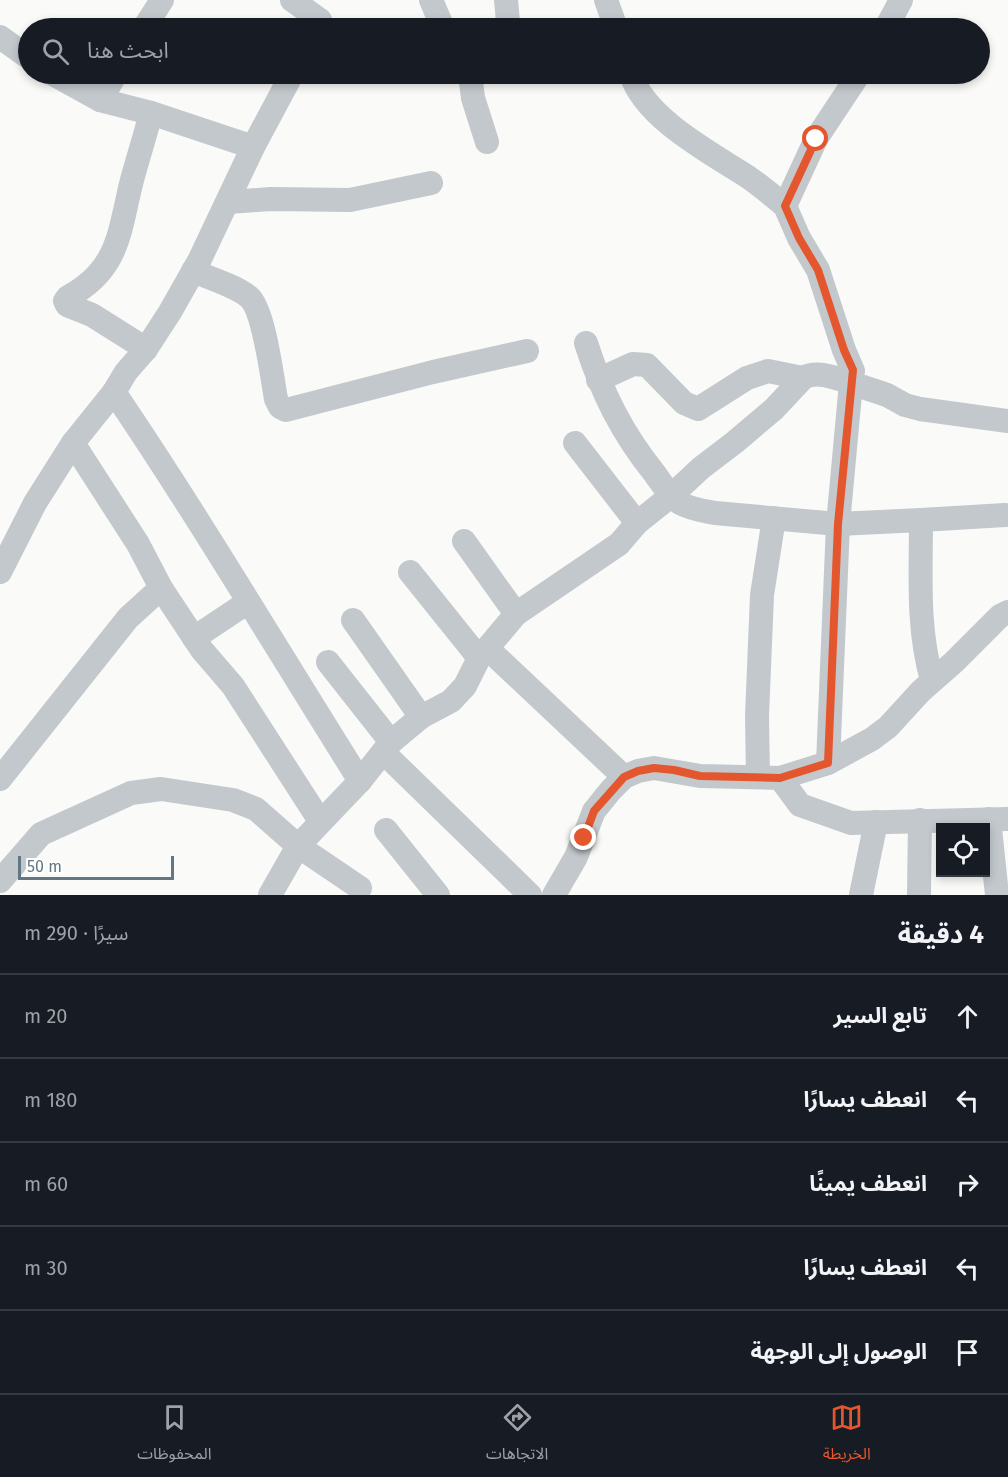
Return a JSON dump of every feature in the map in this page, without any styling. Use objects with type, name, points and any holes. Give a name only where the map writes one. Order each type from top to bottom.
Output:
[{"type":"street","points":[[150,18],[162,0]]},
{"type":"street","points":[[292,0],[321,16]]},
{"type":"street","points":[[432,0],[439,18]]},
{"type":"street","points":[[606,0],[612,18]]},
{"type":"street","points":[[892,18],[902,0]]},
{"type":"street","points":[[0,37],[18,50]]},
{"type":"street","points":[[71,84],[100,100],[151,113],[254,147]]},
{"type":"street","points":[[100,100],[110,84]]},
{"type":"street","points":[[0,572],[35,503],[73,443],[146,349],[194,271],[287,84]]},
{"type":"street","points":[[471,84],[473,98],[487,142]]},
{"type":"street","points":[[636,84],[641,96],[691,142],[750,178],[785,206],[799,238],[818,270],[844,350],[853,370],[838,524],[828,763]]},
{"type":"street","points":[[785,206],[816,139],[852,84]]},
{"type":"street","points":[[146,349],[92,315],[67,305],[65,301],[97,276],[113,251],[123,225],[151,113]]},
{"type":"street","points":[[229,201],[350,200],[431,183]]},
{"type":"street","points":[[194,271],[251,298],[259,312],[276,399],[280,407],[286,411],[433,372],[527,351]]},
{"type":"street","points":[[586,343],[598,380],[617,421],[639,454],[680,503],[715,513],[838,524],[1005,515]]},
{"type":"street","points":[[598,380],[633,364],[647,365],[684,403],[698,409],[747,378],[768,371],[803,378]]},
{"type":"street","points":[[270,895],[298,846],[360,781],[387,747],[421,717],[451,701],[465,686],[484,653],[516,614],[619,544],[637,522],[774,409],[803,378],[808,375],[822,375],[887,395],[920,409],[1008,422]]},
{"type":"street","points":[[114,392],[179,488],[360,781]]},
{"type":"street","points":[[575,442],[637,522]]},
{"type":"street","points":[[73,443],[138,544],[161,588],[194,638],[233,686],[321,821]]},
{"type":"street","points":[[774,518],[762,595],[757,726],[769,778],[800,805],[851,823],[998,819],[997,895]]},
{"type":"street","points":[[921,520],[921,606],[925,655],[932,680]]},
{"type":"street","points":[[464,541],[516,614]]},
{"type":"street","points":[[410,572],[484,653],[624,777]]},
{"type":"street","points":[[0,779],[128,618],[161,588]]},
{"type":"street","points":[[194,638],[248,602]]},
{"type":"street","points":[[554,895],[576,857],[594,811],[624,777],[654,768],[700,776],[769,778],[828,763],[872,739],[888,727],[932,680],[1000,616],[1008,612]]},
{"type":"street","points":[[353,620],[421,717]]},
{"type":"street","points":[[328,662],[387,747],[530,895]]},
{"type":"street","points":[[0,881],[41,834],[131,793],[161,789],[233,800],[256,809],[298,846],[360,888]]},
{"type":"street","points":[[919,895],[920,820]]},
{"type":"street","points":[[861,895],[876,822]]},
{"type":"street","points":[[386,830],[438,895]]},
{"type":"route","points":[[584,838],[594,811],[610,790],[624,777],[638,771],[654,768],[700,776],[780,778],[828,763],[838,524],[853,370],[844,350],[818,270],[799,238],[785,206],[816,139]]}]
